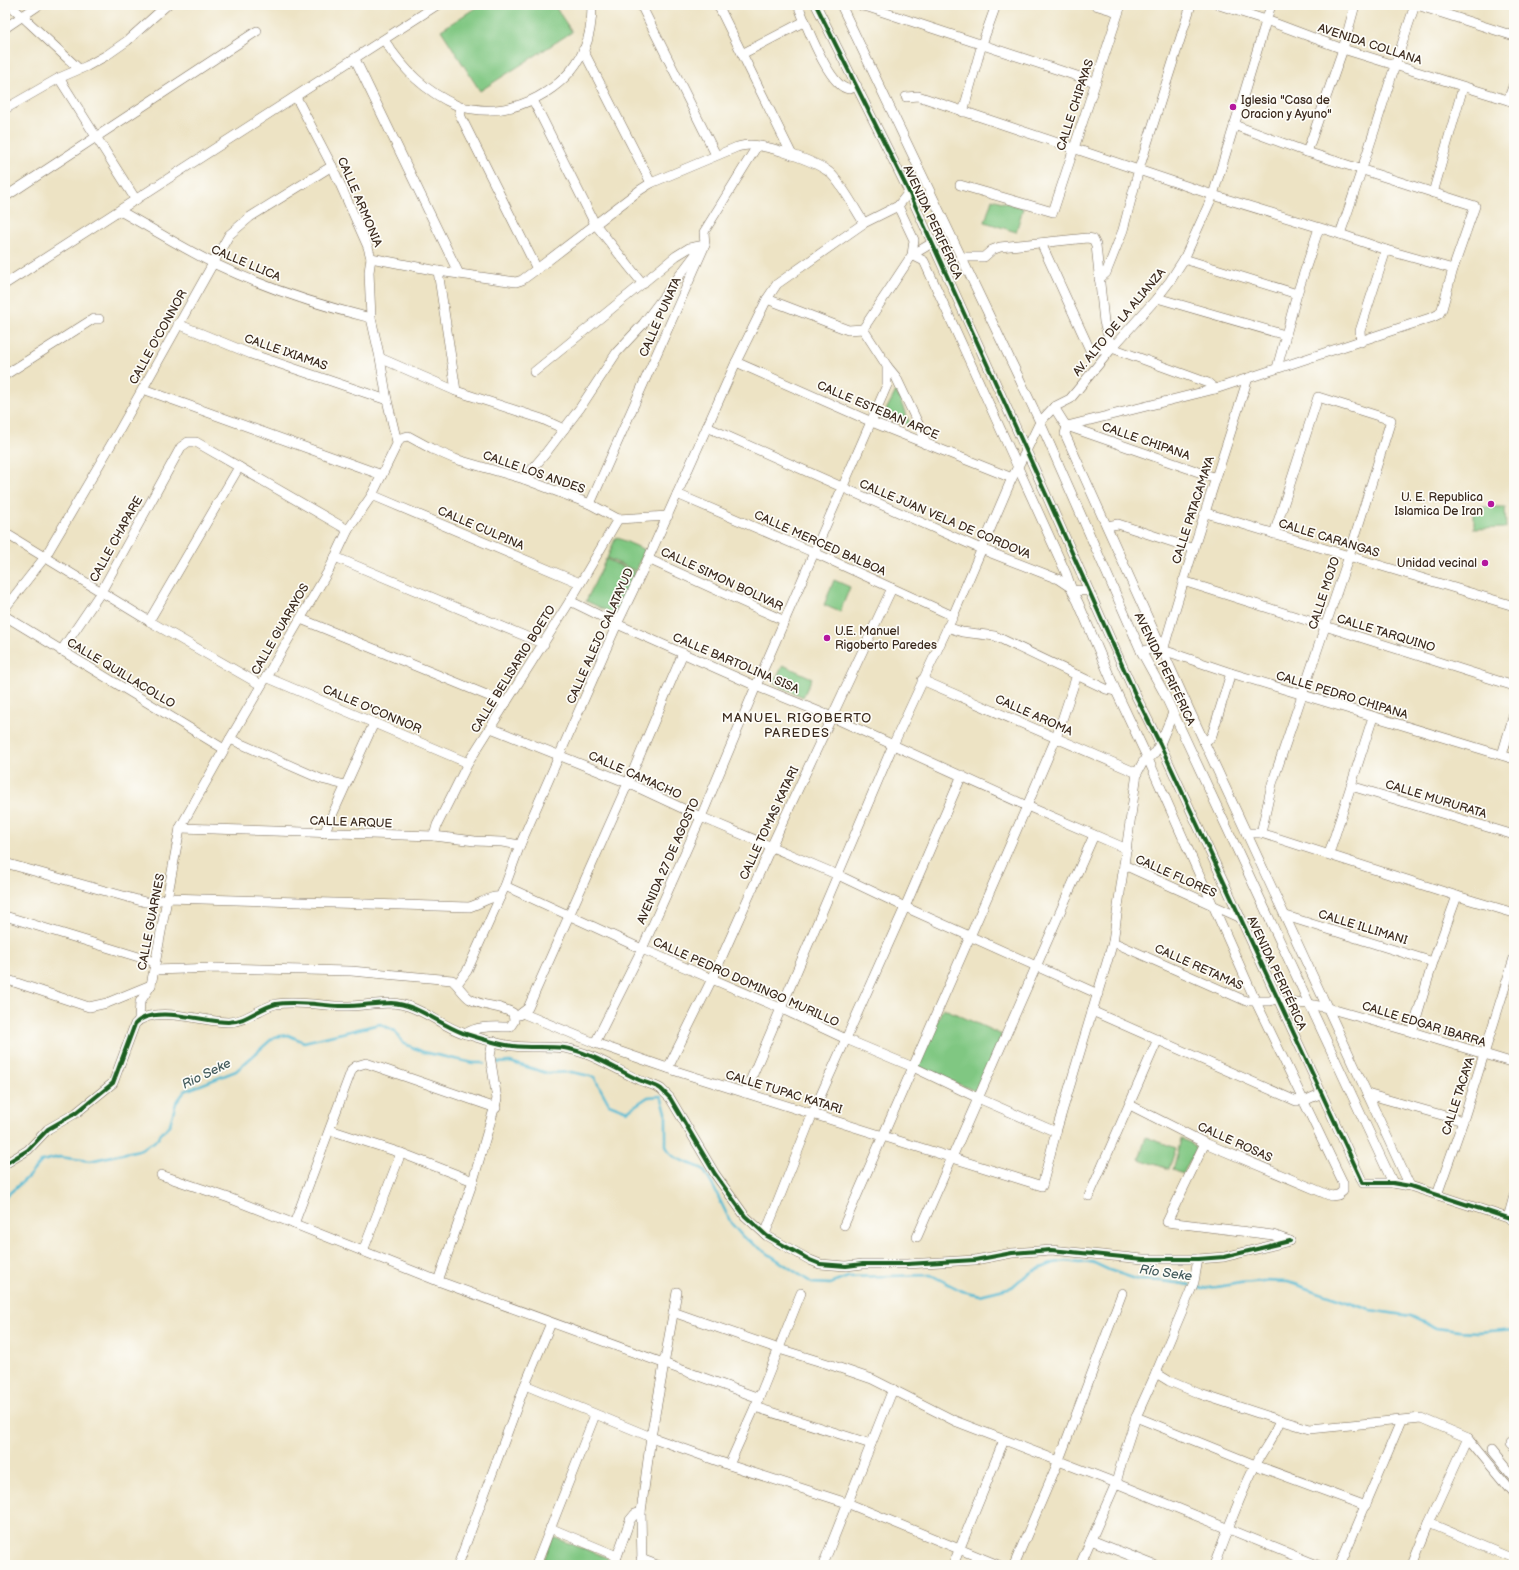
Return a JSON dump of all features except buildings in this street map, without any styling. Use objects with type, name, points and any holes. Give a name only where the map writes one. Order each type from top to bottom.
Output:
[{"type":"street","points":[[10,5],[80,70]]},
{"type":"street","points":[[5,28],[39,5]]},
{"type":"street","points":[[5,109],[59,78],[80,70],[107,55],[167,5]]},
{"type":"street","points":[[5,284],[437,5]]},
{"type":"street","points":[[384,40],[414,78],[430,91],[459,107],[479,110],[497,110],[533,100],[556,84],[570,71],[584,50],[590,30],[592,5]]},
{"type":"street","points":[[641,5],[716,155]]},
{"type":"street","points":[[718,5],[792,155]]},
{"type":"street","points":[[798,5],[821,60],[830,73],[845,88],[850,89],[857,86]]},
{"type":"street","name":"AVENIDA PERIFÉRICA","points":[[816,5],[909,192],[1090,591],[1135,694],[1160,744],[1363,1183],[1393,1184],[1173,714],[1141,651],[1040,422],[841,5]]},
{"type":"street","points":[[963,112],[982,44],[996,5]]},
{"type":"street","points":[[1095,5],[1119,9]]},
{"type":"street","points":[[1099,279],[1106,272],[1123,230],[1139,169],[1191,5]]},
{"type":"street","name":"AVENIDA COLLANA","points":[[1219,5],[1266,20],[1343,50],[1511,101]]},
{"type":"street","name":"AV. ALTO DE LA ALIANZA","points":[[745,1093],[892,745],[953,616],[1012,478],[1040,422],[1054,407],[1070,399],[1112,348],[1157,298],[1184,259],[1213,194],[1271,5]]},
{"type":"street","points":[[1307,152],[1343,50],[1355,5]]},
{"type":"street","points":[[1340,234],[1362,170],[1394,65],[1416,5],[1514,36]]},
{"type":"street","points":[[862,6],[1095,82]]},
{"type":"street","name":"CALLE CHIPAYAS","points":[[960,185],[1053,212],[1119,9]]},
{"type":"street","points":[[742,54],[805,21]]},
{"type":"street","points":[[5,197],[257,31]]},
{"type":"street","points":[[584,50],[651,183]]},
{"type":"street","points":[[355,59],[459,274]]},
{"type":"street","points":[[59,78],[136,200]]},
{"type":"street","points":[[1511,101],[1514,84]]},
{"type":"street","points":[[1433,193],[1463,87]]},
{"type":"street","points":[[906,97],[918,96],[1386,250],[1453,269]]},
{"type":"street","name":"CALLE ARMONIA","points":[[296,97],[332,166],[368,247],[371,258],[369,272],[371,318],[380,358],[386,400],[397,442]]},
{"type":"street","points":[[533,100],[595,224],[643,284]]},
{"type":"street","points":[[459,107],[461,117],[537,269]]},
{"type":"street","points":[[1067,426],[1215,389],[1361,342],[1437,315],[1442,309],[1453,269],[1476,206],[1307,152],[1234,125]]},
{"type":"street","points":[[371,258],[438,271],[516,282],[522,280],[537,269],[651,183],[716,155],[737,147],[749,145],[805,159],[829,172],[845,193],[864,223]]},
{"type":"street","name":"CALLE PUNATA","points":[[590,504],[704,248],[704,232],[708,223],[757,146]]},
{"type":"street","name":"CALLE O'CONNOR","points":[[5,608],[45,557],[143,389],[178,324],[230,235],[250,217],[332,166]]},
{"type":"street","points":[[863,330],[912,254],[914,240],[898,206],[909,192]]},
{"type":"street","name":"CALLE ALEJO CALATAYUD","points":[[457,984],[467,971],[505,886],[520,845],[617,624],[668,516],[736,362],[767,299],[777,284],[864,223],[898,206]]},
{"type":"street","name":"CALLE LLICA","points":[[120,211],[213,263],[274,288],[342,311],[371,318]]},
{"type":"street","points":[[1277,368],[1297,294],[1319,228]]},
{"type":"street","points":[[962,257],[984,257],[992,250],[1000,248],[1088,238],[1093,239],[1096,245],[1104,322],[1112,348]]},
{"type":"street","points":[[912,254],[932,243]]},
{"type":"street","points":[[1041,243],[1090,350],[1112,348],[1208,383],[1215,389]]},
{"type":"street","points":[[534,372],[676,256],[689,248],[704,248]]},
{"type":"street","points":[[524,479],[580,408],[617,352],[643,324],[695,255],[704,248]]},
{"type":"street","points":[[1361,342],[1360,331],[1386,250]]},
{"type":"street","points":[[912,254],[924,261],[1066,573],[1072,590],[1090,591]]},
{"type":"street","points":[[1184,259],[1297,294]]},
{"type":"street","points":[[438,271],[456,391]]},
{"type":"street","points":[[1157,298],[1285,335]]},
{"type":"street","points":[[767,299],[848,330],[863,330]]},
{"type":"street","points":[[5,375],[93,319],[99,319]]},
{"type":"street","name":"CALLE IXIAMAS","points":[[178,324],[251,354],[386,400]]},
{"type":"street","points":[[863,330],[896,377],[924,436],[925,444]]},
{"type":"street","points":[[380,358],[456,391],[542,419],[564,429]]},
{"type":"street","name":"CALLE ESTEBAN ARCE","points":[[736,362],[872,422],[1012,478]]},
{"type":"street","name":"AVENIDA 27 DE AGOSTO","points":[[595,1043],[642,949],[872,422],[887,385],[887,366]]},
{"type":"street","name":"CALLE PATACAMAYA","points":[[1163,650],[1183,581],[1248,378]]},
{"type":"street","points":[[143,389],[382,475]]},
{"type":"street","name":"CALLE MOJO","points":[[1261,832],[1272,784],[1326,627],[1391,420],[1318,397],[1274,534]]},
{"type":"street","points":[[1054,407],[1067,426]]},
{"type":"street","points":[[1067,426],[1065,434],[1204,742],[1410,1186]]},
{"type":"street","name":"CALLE CHIPANA","points":[[1067,426],[1216,478]]},
{"type":"street","name":"CALLE JUAN VELA DE CORDOVA","points":[[707,427],[981,549],[1058,579],[1072,590],[1256,1002],[1343,1183],[1343,1191],[1338,1195],[1331,1196]]},
{"type":"street","name":"CALLE LOS ANDES","points":[[397,442],[400,438],[408,436],[455,459],[524,479],[590,504],[618,518],[668,516]]},
{"type":"street","name":"CALLE CHAPARE","points":[[61,651],[101,592],[181,447],[185,443],[196,442],[239,467]]},
{"type":"street","name":"CALLE GUARAYOS","points":[[180,828],[230,739],[301,619],[348,530],[372,495],[397,442]]},
{"type":"street","points":[[149,621],[239,467],[348,530]]},
{"type":"street","name":"CALLE MERCED BALBOA","points":[[677,494],[815,553],[953,616]]},
{"type":"street","name":"CALLE CULPINA","points":[[372,495],[580,583]]},
{"type":"street","name":"CALLE CARANGAS","points":[[1206,513],[1513,604]]},
{"type":"street","name":"CALLE BELISARIO BOETO","points":[[434,836],[437,825],[468,764],[570,602],[618,518]]},
{"type":"street","points":[[1107,526],[1118,524],[1194,549]]},
{"type":"street","name":"CALLE O'CONNOR","points":[[5,533],[149,621],[264,681],[374,722],[468,764]]},
{"type":"street","points":[[335,557],[544,644]]},
{"type":"street","name":"CALLE SIMON BOLIVAR","points":[[648,559],[785,622]]},
{"type":"street","name":"CALLE TARQUINO","points":[[1183,581],[1514,686]]},
{"type":"street","name":"CALLE TOMAS KATARI","points":[[668,1068],[712,979],[771,847],[892,588]]},
{"type":"street","name":"CALLE BARTOLINA SISA","points":[[570,602],[756,686],[832,717],[962,775],[1094,836],[1127,849]]},
{"type":"street","name":"CALLE QUILLACOLLO","points":[[5,616],[224,750]]},
{"type":"street","points":[[301,619],[506,703]]},
{"type":"street","points":[[947,627],[962,632],[995,636],[1106,689],[1116,691]]},
{"type":"street","points":[[1141,651],[1157,648],[1163,650]]},
{"type":"street","name":"CALLE PEDRO CHIPANA","points":[[1163,650],[1303,696],[1514,759]]},
{"type":"street","points":[[466,1034],[472,1029],[477,1028],[510,1027],[518,1016],[528,1008],[570,916],[683,653]]},
{"type":"street","points":[[1204,742],[1212,734],[1231,673]]},
{"type":"street","points":[[844,1225],[1056,738],[1077,675]]},
{"type":"street","name":"CALLE AROMA","points":[[922,680],[1137,773]]},
{"type":"street","points":[[1056,1132],[1113,942],[1137,773],[1143,762],[1148,759],[1160,744],[1173,714]]},
{"type":"street","points":[[1502,756],[1514,714]]},
{"type":"street","points":[[1329,854],[1373,717]]},
{"type":"street","points":[[324,833],[374,722]]},
{"type":"street","name":"CALLE CAMACHO","points":[[491,728],[628,783],[700,817],[771,847]]},
{"type":"street","points":[[230,739],[321,779],[345,785]]},
{"type":"street","points":[[765,1234],[813,1114],[962,775]]},
{"type":"street","name":"CALLE MURURATA","points":[[1351,786],[1514,835]]},
{"type":"street","name":"CALLE ARQUE","points":[[180,828],[434,836],[520,845]]},
{"type":"street","name":"CALLE GUARNES","points":[[140,1019],[140,1002],[151,985],[155,966],[180,828]]},
{"type":"street","points":[[1246,834],[1261,832],[1514,913]]},
{"type":"street","points":[[917,1237],[951,1157],[1094,836]]},
{"type":"street","points":[[771,847],[838,874],[905,907],[1098,994]]},
{"type":"street","points":[[5,863],[145,902],[153,902],[168,898],[469,907],[477,905],[492,896],[500,897]]},
{"type":"street","name":"CALLE FLORES","points":[[1124,865],[1241,918]]},
{"type":"street","name":"CALLE PEDRO DOMINGO MURILLO","points":[[505,886],[642,949],[780,1008],[846,1039],[913,1067],[978,1098],[1056,1132]]},
{"type":"street","points":[[1412,1032],[1433,962],[1457,896]]},
{"type":"street","points":[[5,916],[155,966],[351,971],[452,980],[457,984]]},
{"type":"street","name":"CALLE ILLIMANI","points":[[1286,916],[1433,962]]},
{"type":"street","name":"CALLE RETAMAS","points":[[1113,942],[1246,1001],[1256,1002],[1278,998]]},
{"type":"street","name":"CALLE TACAYA","points":[[1437,1195],[1463,1122],[1484,1054],[1510,988],[1514,958]]},
{"type":"street","points":[[5,979],[89,1006],[107,1003],[151,985]]},
{"type":"street","name":"CALLE TUPAC KATARI","points":[[457,984],[462,992],[471,999],[507,1009],[518,1016],[595,1043],[745,1093],[1042,1186],[1056,1132]]},
{"type":"street","name":"CALLE EDGAR IBARRA","points":[[1278,998],[1283,1002],[1309,1004],[1328,1008],[1514,1063]]},
{"type":"street","points":[[5,1164],[28,1150],[48,1128],[76,1113],[113,1083],[135,1024],[140,1019],[156,1016],[182,1016],[236,1022],[245,1019],[266,1007],[277,1004],[340,1006],[392,1003],[411,1007],[466,1034],[513,1046],[563,1048],[574,1050],[588,1055],[660,1089],[670,1098],[716,1174],[746,1216],[765,1234],[810,1260],[820,1264],[846,1266],[863,1264],[907,1264],[975,1260],[1012,1253],[1051,1250],[1143,1259],[1198,1259],[1224,1257],[1290,1241],[1273,1235],[1231,1228],[1167,1222],[1205,1143]]},
{"type":"street","points":[[1092,1011],[1158,1039],[1292,1100],[1304,1102],[1322,1093]]},
{"type":"street","points":[[1089,1196],[1158,1039]]},
{"type":"street","points":[[438,1281],[474,1181],[496,1108],[498,1099],[490,1056],[493,1041]]},
{"type":"street","points":[[294,1224],[352,1069],[356,1066],[366,1063],[496,1108]]},
{"type":"street","points":[[1367,1094],[1463,1122]]},
{"type":"street","name":"CALLE ROSAS","points":[[1130,1105],[1205,1143],[1331,1196]]},
{"type":"street","points":[[330,1130],[401,1153],[474,1181]]},
{"type":"street","points":[[363,1251],[401,1153]]},
{"type":"street","points":[[161,1175],[229,1198],[438,1281],[759,1398]]},
{"type":"street","points":[[1393,1184],[1410,1186],[1511,1219],[1514,1196]]},
{"type":"street","points":[[1080,1565],[1116,1482],[1136,1417],[1194,1282],[1198,1259]]},
{"type":"street","points":[[657,1565],[642,1562],[641,1512],[651,1437],[677,1292]]},
{"type":"street","points":[[730,1465],[759,1398],[801,1293]]},
{"type":"street","points":[[1014,1565],[1059,1460],[1122,1293]]},
{"type":"street","points":[[673,1312],[779,1349],[872,1379],[955,1421],[1116,1482],[1317,1565]]},
{"type":"street","points":[[458,1565],[525,1385],[552,1323]]},
{"type":"street","points":[[1156,1373],[1169,1381],[1200,1394],[1310,1429],[1421,1418],[1468,1438],[1514,1494]]},
{"type":"street","points":[[525,1385],[651,1437],[730,1465],[847,1503],[998,1565]]},
{"type":"street","points":[[823,1565],[893,1389]]},
{"type":"street","points":[[755,1407],[871,1444]]},
{"type":"street","points":[[536,1565],[595,1414]]},
{"type":"street","points":[[1136,1417],[1255,1465],[1366,1506]]},
{"type":"street","points":[[1214,1565],[1255,1465],[1278,1428],[1280,1420]]},
{"type":"street","points":[[1340,1565],[1401,1421]]},
{"type":"street","points":[[1412,1565],[1429,1523],[1468,1438]]},
{"type":"street","points":[[953,1565],[1004,1440]]},
{"type":"street","points":[[1492,1450],[1514,1477]]},
{"type":"street","points":[[550,1528],[615,1561],[632,1516],[638,1512],[641,1512]]},
{"type":"street","points":[[1429,1523],[1514,1559]]},
{"type":"street","points":[[1092,1540],[1154,1565]]},
{"type":"green space","points":[[480,5],[554,5],[572,32],[480,91],[441,30]]},
{"type":"green space","points":[[992,199],[1023,208],[1016,232],[985,222]]},
{"type":"green space","points":[[896,391],[911,426],[884,414]]},
{"type":"green space","points":[[1474,507],[1505,507],[1506,528],[1474,529]]},
{"type":"green space","points":[[616,537],[645,550],[636,571],[607,558]]},
{"type":"green space","points":[[606,559],[636,573],[616,615],[586,601]]},
{"type":"green space","points":[[834,580],[850,587],[840,612],[824,605]]},
{"type":"green space","points":[[783,665],[812,678],[803,697],[774,683]]},
{"type":"green space","points":[[943,1008],[1002,1035],[977,1092],[917,1066]]},
{"type":"green space","points":[[1146,1137],[1176,1148],[1169,1169],[1139,1159]]},
{"type":"green space","points":[[1181,1139],[1193,1144],[1196,1148],[1183,1174],[1173,1170]]},
{"type":"green space","points":[[553,1537],[608,1558],[606,1565],[542,1565]]},
{"type":"waterway","name":"Rio Seke","points":[[5,1197],[27,1178],[42,1161],[59,1157],[90,1161],[139,1150],[154,1142],[170,1124],[176,1103],[185,1091],[236,1071],[274,1037],[288,1035],[304,1042],[380,1024],[395,1031],[403,1043],[423,1052],[473,1063],[484,1063]]},
{"type":"waterway","name":"Río Seke","points":[[498,1063],[510,1062],[547,1073],[572,1072],[594,1077],[609,1104],[627,1111],[648,1097],[661,1096],[666,1112],[666,1146],[671,1155],[703,1169],[731,1223],[743,1237],[812,1283],[830,1284],[848,1277],[931,1275],[962,1291],[980,1295],[1012,1287],[1034,1271],[1054,1263],[1066,1261],[1079,1263],[1092,1262],[1109,1270],[1139,1280],[1162,1281],[1190,1285]]},
{"type":"waterway","name":"Río Seke","points":[[1195,1286],[1202,1288],[1263,1281],[1288,1282],[1370,1310],[1411,1316],[1436,1328],[1478,1332],[1514,1329]]},
{"type":"cycle path","points":[[816,5],[909,192],[1135,694],[1160,744],[1363,1183],[1393,1183],[1410,1186],[1514,1220]]},
{"type":"cycle path","points":[[5,1164],[28,1150],[48,1129],[76,1113],[113,1083],[135,1024],[143,1018],[154,1015],[166,1015],[228,1022],[241,1020],[264,1008],[284,1003],[331,1006],[391,1003],[410,1007],[463,1033],[494,1042],[519,1047],[564,1048],[584,1053],[661,1089],[670,1098],[715,1174],[745,1216],[767,1236],[820,1264],[846,1266],[863,1264],[907,1264],[975,1260],[1012,1253],[1051,1250],[1143,1259],[1198,1259],[1224,1257],[1290,1241]]},
{"type":"place","name":"Iglesia \"Casa de Oracion y Ayuno\"","points":[[1233,107]]},
{"type":"place","name":"U. E. Republica Islamica De Iran","points":[[1491,504]]},
{"type":"place","name":"Unidad vecinal","points":[[1485,563]]},
{"type":"place","name":"U.E. Manuel Rigoberto Paredes","points":[[827,638]]},
{"type":"district","name":"MANUEL RIGOBERTO PAREDES","points":[[797,724]]}]
